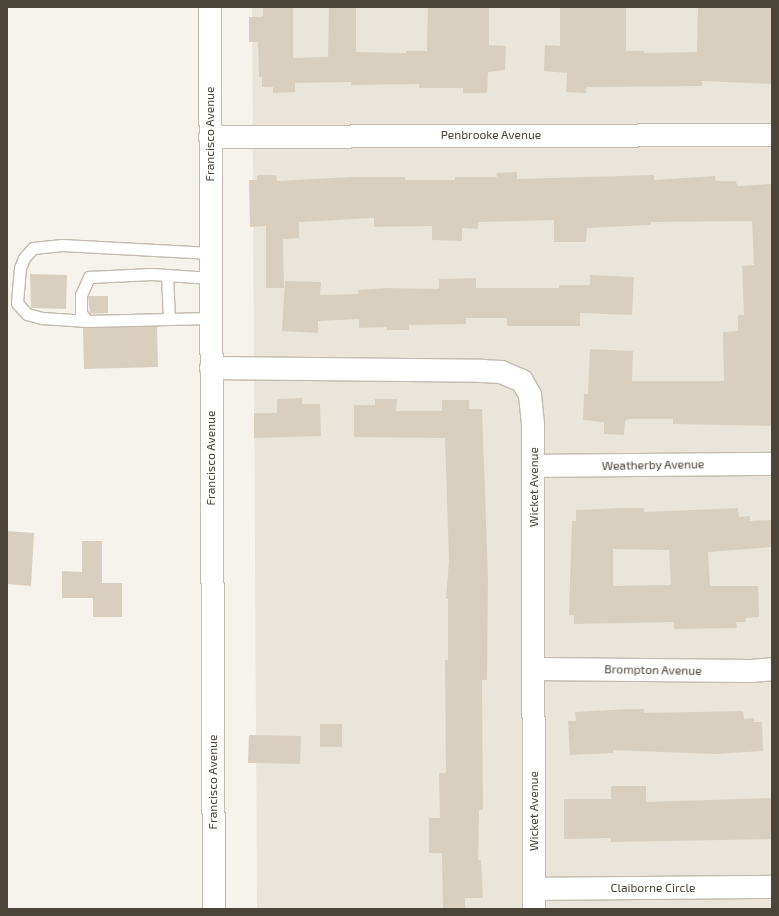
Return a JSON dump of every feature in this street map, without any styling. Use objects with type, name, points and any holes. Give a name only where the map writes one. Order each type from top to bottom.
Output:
[{"type":"street","name":"Francisco Avenue","points":[[210,7],[214,909]]},
{"type":"street","name":"Penbrooke Avenue","points":[[210,137],[772,136]]},
{"type":"street","name":"Wicket Avenue","points":[[211,368],[501,372],[522,380],[530,395],[534,466],[534,899]]},
{"type":"street","name":"Weatherby Avenue","points":[[534,466],[772,464]]},
{"type":"street","name":"Brompton Avenue","points":[[534,669],[751,671],[772,669]]},
{"type":"street","name":"Claiborne Circle","points":[[534,899],[772,887]]},
{"type":"lane","points":[[211,253],[62,245],[34,248],[27,253],[20,268],[17,303],[27,314],[42,318],[87,321],[211,318]]},
{"type":"lane","points":[[87,321],[81,313],[81,295],[89,277],[167,275],[211,278]]},
{"type":"lane","points":[[167,275],[169,319]]},
{"type":"shaded area","points":[[252,7],[772,7],[772,909],[257,909]]},
{"type":"building","points":[[263,7],[293,7],[293,58],[328,57],[329,7],[356,7],[356,52],[406,53],[406,51],[427,51],[428,7],[489,7],[489,45],[506,46],[505,70],[488,72],[487,93],[463,93],[463,88],[419,88],[419,84],[351,85],[351,82],[295,83],[295,92],[273,93],[273,87],[262,87],[262,77],[259,77],[258,42],[249,42],[249,17],[263,17]]},
{"type":"building","points":[[560,7],[626,7],[626,51],[644,51],[644,53],[697,52],[698,7],[772,7],[772,84],[702,81],[702,86],[587,87],[586,93],[566,92],[567,73],[544,71],[545,45],[560,46]]},
{"type":"building","points":[[517,172],[517,179],[654,175],[654,180],[715,176],[716,181],[736,181],[737,186],[772,184],[772,426],[673,424],[673,419],[629,419],[625,421],[624,435],[604,434],[604,422],[583,420],[584,394],[588,394],[590,349],[633,351],[632,381],[724,381],[723,332],[738,331],[738,315],[744,315],[742,266],[754,265],[752,221],[651,222],[651,225],[587,228],[586,242],[554,242],[554,220],[478,222],[478,229],[462,228],[462,241],[432,240],[432,226],[374,227],[374,218],[299,222],[299,238],[283,239],[284,288],[266,288],[266,226],[250,227],[249,180],[257,180],[257,175],[276,175],[277,181],[353,177],[405,177],[405,180],[455,180],[455,177],[497,177],[496,173]]},
{"type":"building","points":[[30,274],[67,275],[66,309],[31,308]]},
{"type":"building","points":[[590,275],[634,277],[632,315],[580,313],[580,326],[507,326],[507,318],[466,318],[466,324],[409,325],[409,330],[387,330],[387,327],[359,328],[359,319],[318,321],[318,333],[282,331],[285,281],[321,282],[320,295],[358,294],[358,290],[388,288],[439,289],[439,279],[476,278],[476,288],[559,288],[559,285],[590,285]]},
{"type":"building","points":[[88,296],[108,296],[108,313],[90,314]]},
{"type":"building","points":[[157,326],[158,367],[84,369],[83,328]]},
{"type":"building","points":[[302,398],[302,404],[320,404],[321,436],[254,438],[254,413],[277,413],[277,399]]},
{"type":"building","points":[[375,399],[397,399],[396,411],[442,411],[442,400],[469,400],[469,409],[482,409],[488,578],[487,680],[482,680],[483,810],[479,810],[478,860],[481,860],[483,898],[465,898],[465,909],[443,909],[442,853],[429,853],[429,818],[440,818],[439,773],[446,773],[445,660],[448,660],[448,599],[446,599],[449,560],[445,438],[354,437],[354,405],[375,405]]},
{"type":"building","points":[[644,508],[644,512],[738,508],[739,517],[750,516],[750,521],[772,520],[772,547],[708,552],[710,586],[758,586],[759,617],[746,618],[746,622],[736,622],[737,628],[674,629],[674,622],[574,624],[574,615],[569,615],[572,521],[576,521],[576,510]],"holes":[[[613,549],[669,550],[671,585],[613,586]]]},
{"type":"building","points":[[7,531],[34,533],[31,586],[7,584]]},
{"type":"building","points":[[82,541],[102,541],[102,583],[122,583],[122,617],[93,617],[93,598],[62,598],[62,571],[82,572]]},
{"type":"building","points":[[644,709],[644,713],[743,711],[744,719],[754,718],[754,722],[762,722],[763,751],[714,754],[613,750],[613,753],[570,755],[568,721],[576,721],[575,712]]},
{"type":"building","points":[[320,724],[342,724],[342,747],[320,747]]},
{"type":"building","points":[[249,735],[301,736],[300,764],[248,763]]},
{"type":"building","points":[[611,786],[646,786],[646,802],[772,798],[772,839],[611,842],[611,838],[564,839],[564,799],[611,799]]}]
